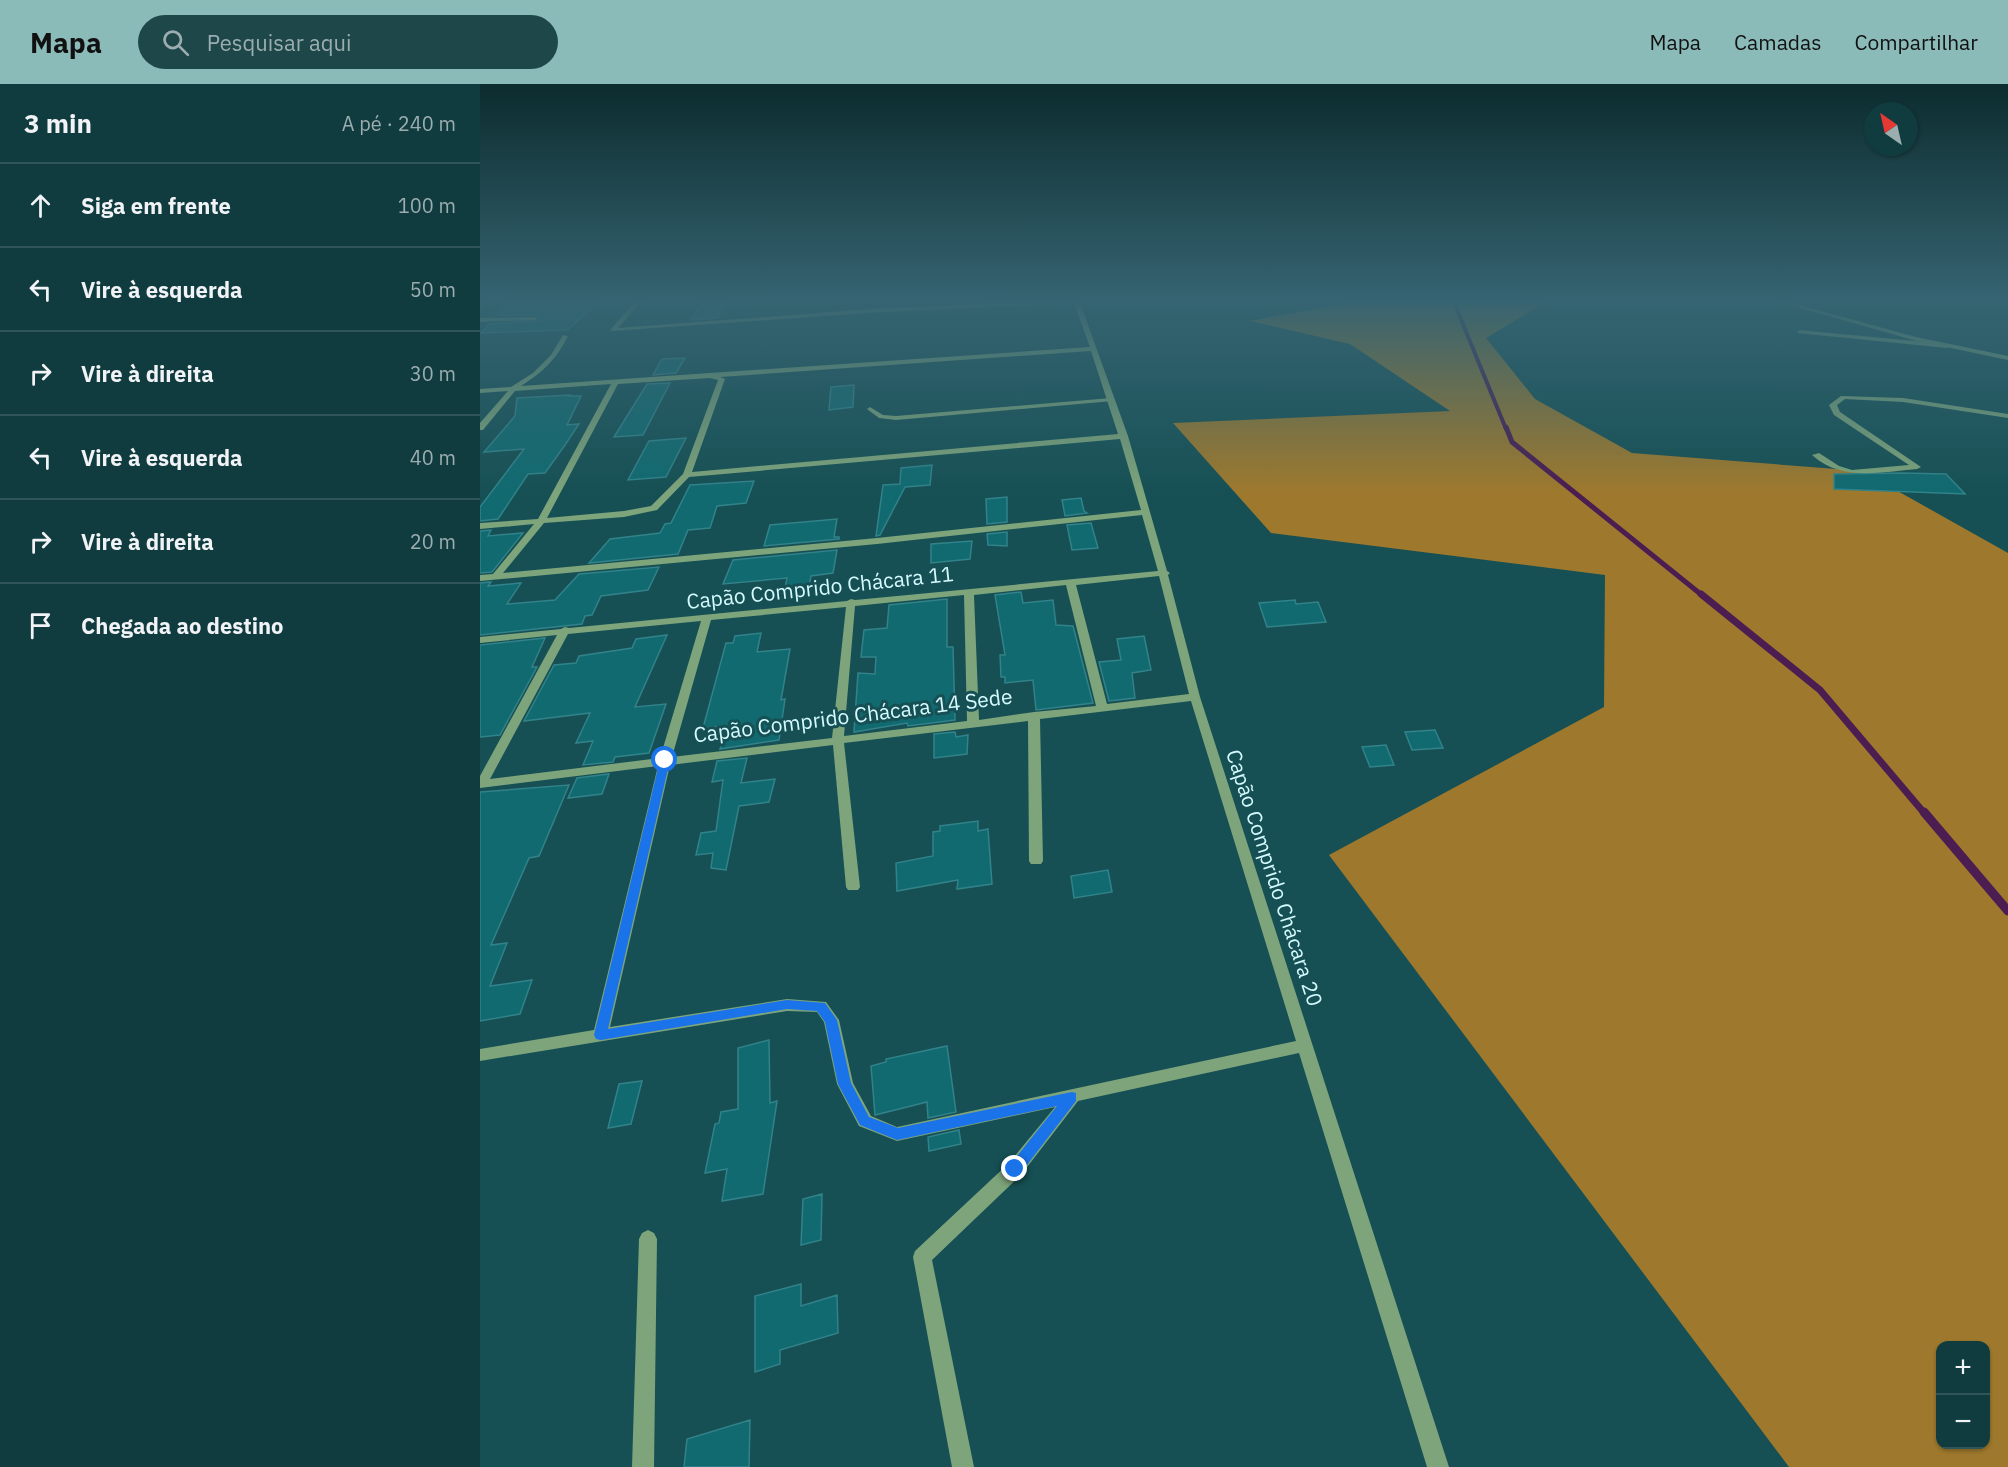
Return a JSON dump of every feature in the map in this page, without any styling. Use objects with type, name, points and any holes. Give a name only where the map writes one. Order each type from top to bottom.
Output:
[{"type":"street","points":[[480,429],[514,388],[545,365]]},
{"type":"street","points":[[480,391],[873,365]]},
{"type":"street","name":"Capão Comprido Chácara 20","points":[[1098,365],[1124,436],[1165,573],[1195,697],[1438,1467]]},
{"type":"street","points":[[480,526],[646,510],[658,505],[687,475],[722,379],[710,376]]},
{"type":"street","points":[[495,577],[542,520],[616,382]]},
{"type":"street","points":[[1816,455],[1836,468],[1852,472],[1917,467],[1837,413],[1833,405],[1843,397],[1903,400],[2008,416]]},
{"type":"street","points":[[687,475],[1124,436]]},
{"type":"street","points":[[480,578],[865,543],[1145,512]]},
{"type":"street","name":"Capão Comprido Chácara 11","points":[[480,640],[1165,573]]},
{"type":"street","points":[[1070,581],[1102,707]]},
{"type":"street","points":[[969,591],[973,722]]},
{"type":"street","points":[[851,602],[838,740],[853,887]]},
{"type":"street","points":[[601,1035],[665,760],[707,617]]},
{"type":"street","points":[[481,783],[566,630]]},
{"type":"street","name":"Capão Comprido Chácara 14 Sede","points":[[481,783],[1195,697]]},
{"type":"street","points":[[1034,715],[1036,861]]},
{"type":"street","points":[[480,1055],[787,1005],[821,1006],[831,1020],[844,1084],[865,1121],[897,1134],[1305,1045]]},
{"type":"street","points":[[963,1467],[922,1257],[1015,1169],[1072,1097]]},
{"type":"street","points":[[643,1467],[648,1239]]},
{"type":"lane","points":[[870,409],[881,417],[896,418],[1111,400]]},
{"type":"shaded area","points":[[1381,365],[1507,365],[1535,399],[1632,453],[1862,471],[2008,553],[2008,1467],[1789,1467],[1329,855],[1604,707],[1605,575],[1271,533],[1173,423],[1450,411]]},
{"type":"building","points":[[659,365],[681,365],[676,373],[653,375]]},
{"type":"building","points":[[670,383],[643,435],[614,437],[647,384]]},
{"type":"building","points":[[854,385],[853,407],[829,410],[831,387]]},
{"type":"building","points":[[581,396],[567,425],[579,424],[545,473],[528,474],[498,519],[480,521],[480,507],[524,449],[484,452],[515,416],[517,398]]},
{"type":"building","points":[[686,438],[666,477],[628,480],[649,441]]},
{"type":"building","points":[[932,465],[930,485],[905,487],[880,535],[876,536],[883,485],[900,484],[901,468]]},
{"type":"building","points":[[1834,474],[1946,474],[1965,494],[1834,489]]},
{"type":"building","points":[[754,481],[746,503],[717,506],[710,528],[688,530],[678,554],[589,563],[610,539],[660,533],[665,524],[671,523],[690,485]]},
{"type":"building","points":[[1007,497],[1007,522],[987,524],[986,499]]},
{"type":"building","points":[[1081,498],[1084,511],[1087,513],[1065,516],[1062,500]]},
{"type":"building","points":[[837,519],[834,537],[839,537],[839,539],[764,546],[770,525]]},
{"type":"building","points":[[1091,523],[1098,548],[1072,550],[1067,525]]},
{"type":"building","points":[[491,530],[488,536],[523,533],[492,572],[480,573],[480,531]]},
{"type":"building","points":[[1007,532],[1007,546],[988,545],[987,534]]},
{"type":"building","points":[[972,541],[970,559],[931,563],[931,544]]},
{"type":"building","points":[[837,550],[833,573],[811,576],[808,592],[784,594],[787,578],[723,584],[733,560]]},
{"type":"building","points":[[659,567],[648,590],[601,596],[592,615],[585,616],[582,624],[480,635],[480,583],[491,582],[488,586],[521,583],[507,604],[555,600],[579,574]]},
{"type":"building","points":[[1021,592],[1023,603],[1053,600],[1056,625],[1073,626],[1093,703],[1036,710],[1033,680],[1005,683],[1005,677],[1001,677],[1000,655],[1005,655],[995,595]]},
{"type":"building","points":[[947,599],[947,647],[953,647],[955,720],[908,726],[907,723],[854,732],[858,673],[875,674],[876,657],[861,657],[864,630],[887,628],[889,605]]},
{"type":"building","points":[[1295,600],[1296,604],[1318,602],[1326,622],[1267,627],[1259,603]]},
{"type":"building","points":[[761,633],[757,652],[790,649],[781,700],[785,699],[779,740],[720,749],[724,735],[720,736],[723,726],[703,728],[726,643],[733,643],[735,636]]},
{"type":"building","points":[[667,635],[635,707],[666,704],[649,753],[615,757],[613,762],[583,765],[593,741],[576,743],[590,713],[524,721],[554,665],[576,663],[579,656],[632,648],[636,639]]},
{"type":"building","points":[[1144,636],[1151,670],[1132,673],[1135,698],[1109,701],[1099,662],[1121,660],[1117,639]]},
{"type":"building","points":[[545,638],[532,667],[537,667],[500,735],[480,737],[480,645]]},
{"type":"building","points":[[1435,730],[1443,748],[1412,750],[1405,732]]},
{"type":"building","points":[[955,732],[956,737],[968,735],[967,754],[934,758],[934,734]]},
{"type":"building","points":[[1386,745],[1394,765],[1370,767],[1362,747]]},
{"type":"building","points":[[747,758],[741,783],[775,779],[769,802],[739,806],[726,870],[711,868],[713,853],[696,855],[701,833],[716,831],[723,780],[712,782],[717,761]]},
{"type":"building","points":[[609,774],[602,794],[568,798],[577,778]]},
{"type":"building","points":[[569,785],[539,856],[529,858],[491,945],[507,943],[490,986],[532,980],[520,1014],[480,1021],[480,792]]},
{"type":"building","points":[[978,821],[978,831],[988,829],[992,884],[957,889],[958,880],[897,891],[896,863],[933,856],[933,832],[940,831],[940,826]]},
{"type":"building","points":[[1108,870],[1112,892],[1074,898],[1071,876]]},
{"type":"building","points":[[769,1040],[770,1103],[777,1101],[763,1194],[722,1201],[727,1169],[705,1173],[715,1124],[719,1123],[721,1112],[738,1109],[738,1048]]},
{"type":"building","points":[[947,1046],[956,1112],[928,1118],[927,1102],[875,1115],[871,1066],[886,1062],[886,1059]]},
{"type":"building","points":[[642,1081],[631,1124],[608,1128],[619,1084]]},
{"type":"building","points":[[959,1130],[961,1144],[929,1151],[928,1137]]},
{"type":"building","points":[[822,1194],[821,1240],[801,1245],[803,1199]]},
{"type":"building","points":[[801,1284],[801,1306],[837,1295],[838,1333],[780,1350],[780,1364],[755,1372],[755,1296]]},
{"type":"building","points":[[750,1420],[749,1467],[684,1467],[687,1439]]},
{"type":"waterway","points":[[1480,365],[1506,429]]},
{"type":"waterway","points":[[1506,427],[1512,442],[1703,596]]},
{"type":"waterway","points":[[1701,594],[1820,690],[1925,814]]},
{"type":"waterway","points":[[1924,812],[2008,911]]},
{"type":"route","points":[[665,760],[601,1035],[787,1005],[821,1006],[831,1020],[844,1084],[865,1121],[897,1134],[1072,1097],[1015,1169]]}]
